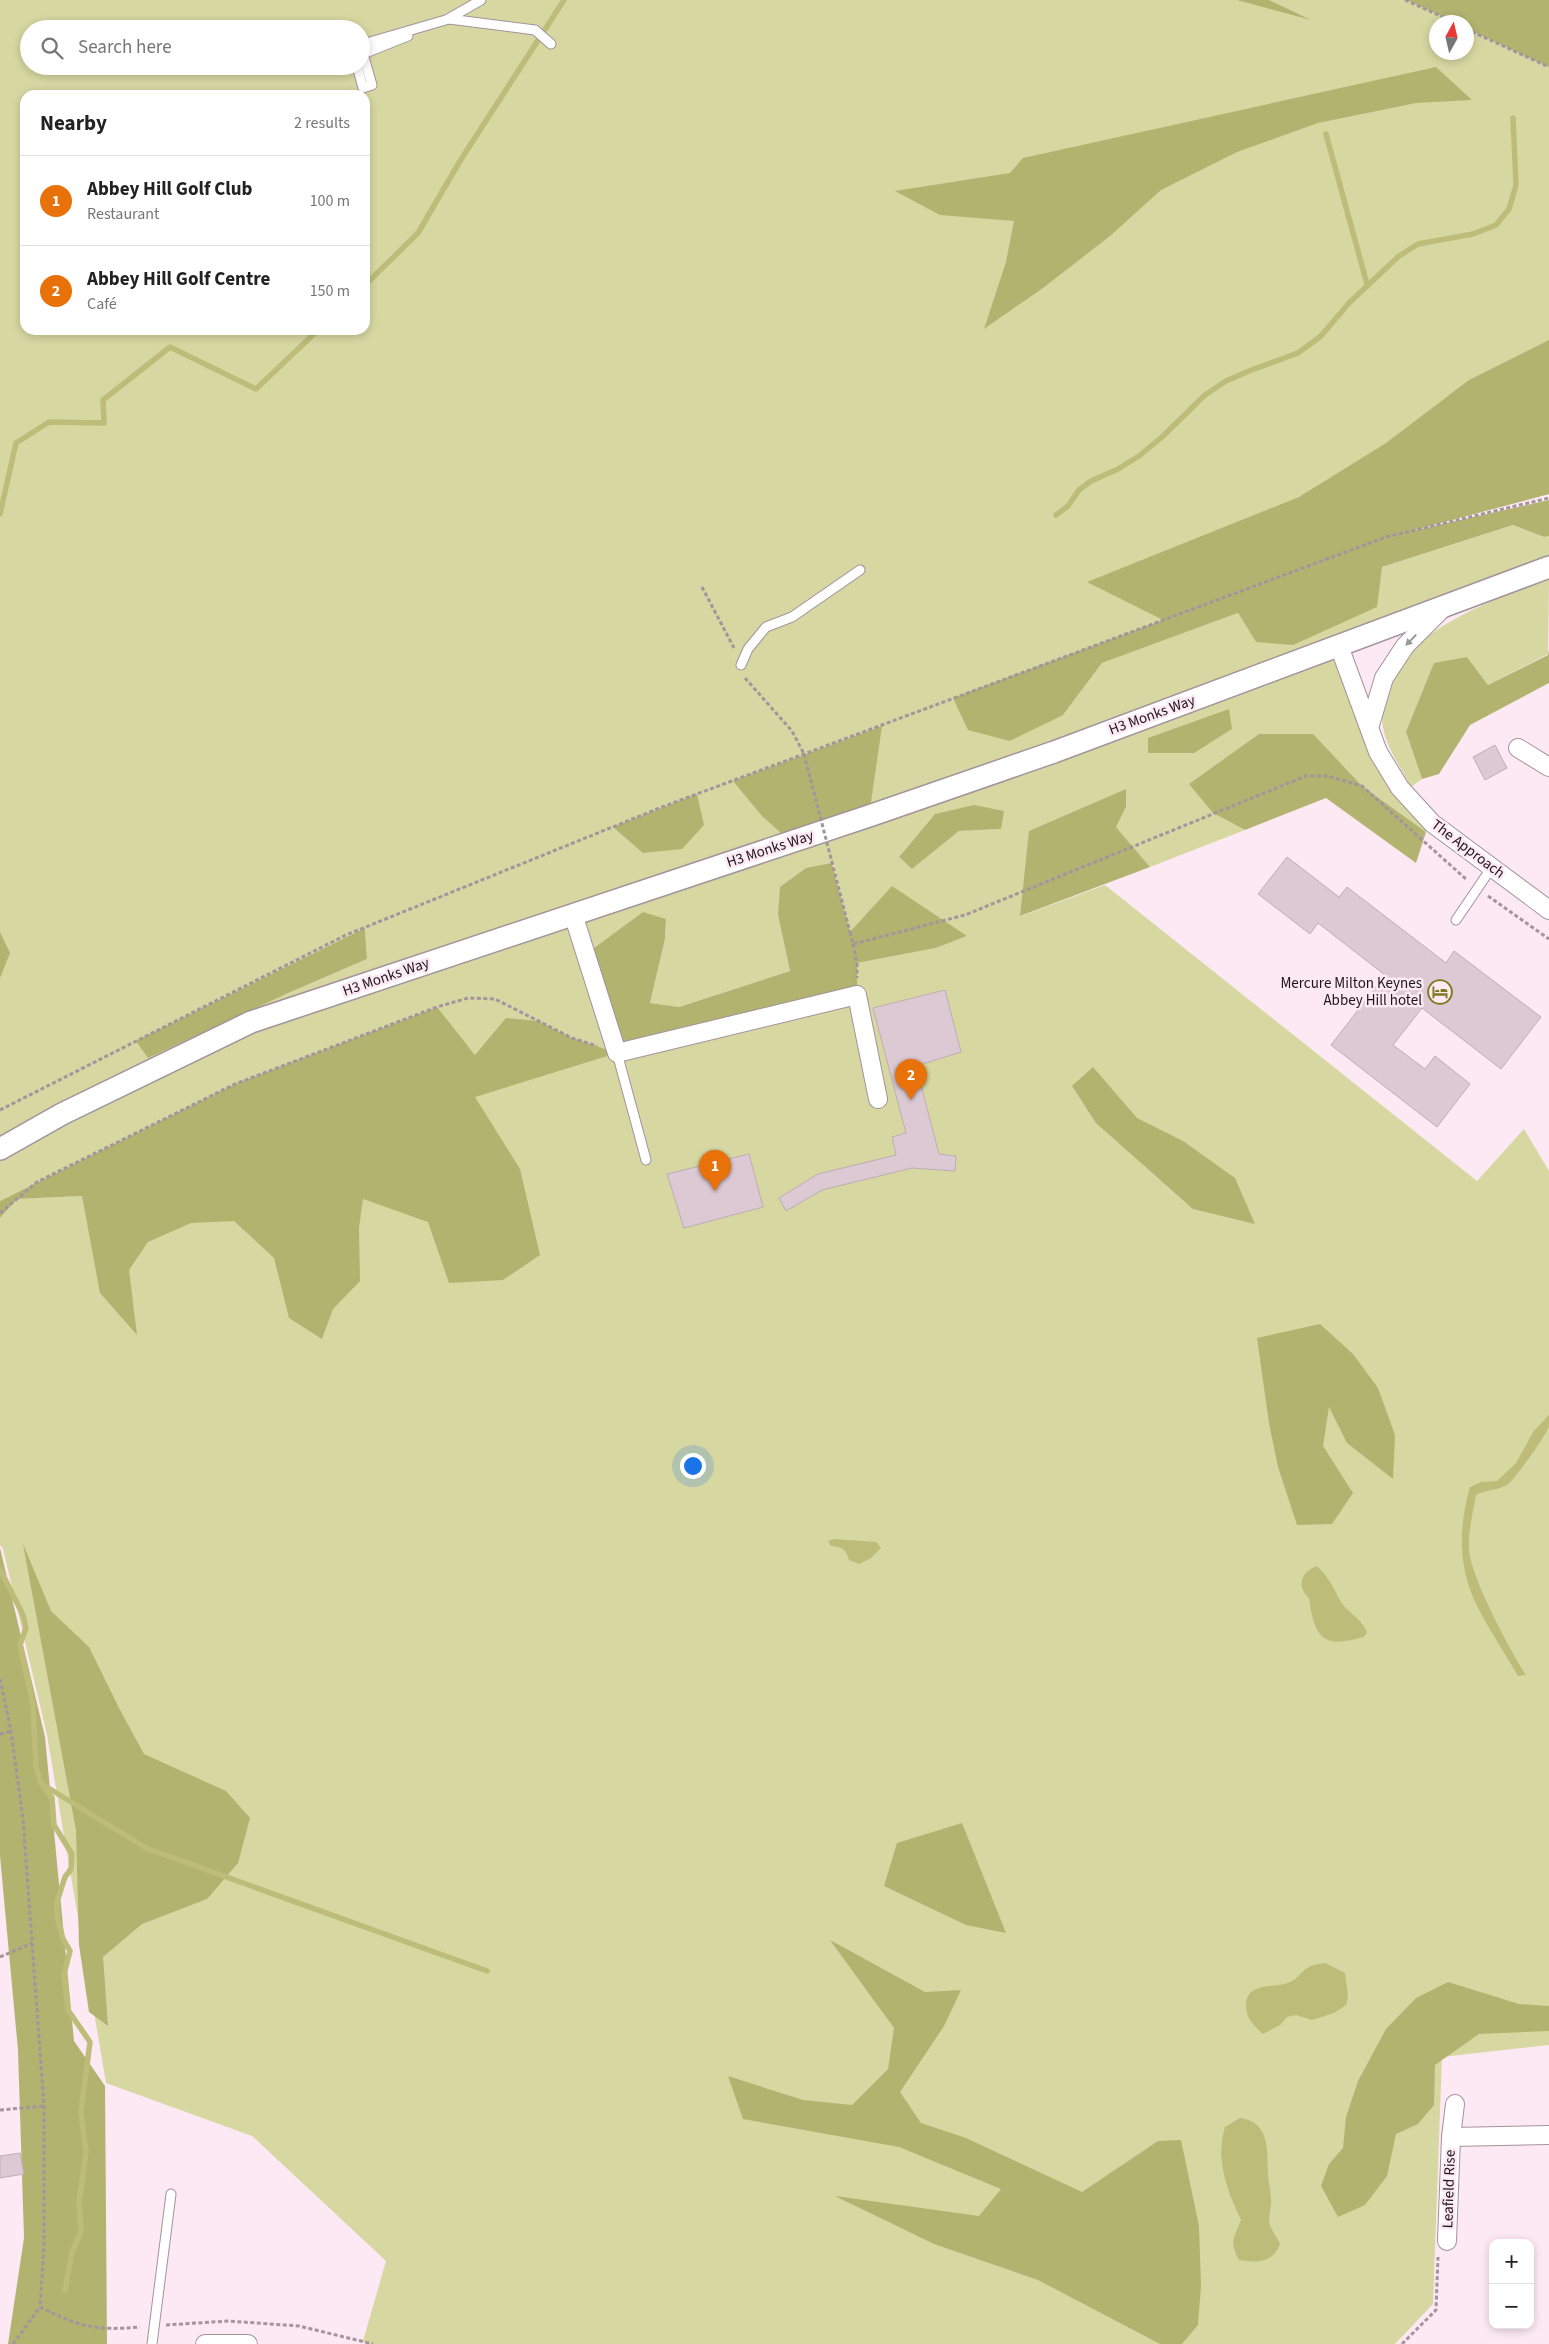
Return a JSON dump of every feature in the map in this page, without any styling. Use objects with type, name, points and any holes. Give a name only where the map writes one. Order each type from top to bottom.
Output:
[{"type":"street","name":"H3 Monks Way","points":[[0,1149],[62,1114],[251,1022],[870,816],[1054,752],[1549,567]]},
{"type":"street","points":[[1370,725],[1384,678],[1405,646],[1445,606]]},
{"type":"street","name":"The Approach","points":[[1339,646],[1370,725],[1378,752],[1400,788],[1432,823],[1549,910]]},
{"type":"street","points":[[1518,748],[1549,767]]},
{"type":"street","points":[[573,914],[618,1053],[857,995],[878,1098]]},
{"type":"street","name":"Leafield Rise","points":[[1447,2241],[1451,2137],[1456,2104]]},
{"type":"street","name":"Leafield Rise","points":[[1451,2137],[1549,2135]]},
{"type":"street","points":[[205,2344],[248,2344]]},
{"type":"lane","points":[[370,51],[449,19],[482,0]]},
{"type":"lane","points":[[370,42],[449,19],[535,30],[552,44]]},
{"type":"lane","points":[[359,75],[363,88],[372,85],[369,75]]},
{"type":"lane","points":[[741,665],[748,649],[766,627],[792,617],[860,570]]},
{"type":"lane","points":[[1456,920],[1492,867]]},
{"type":"lane","points":[[618,1053],[646,1160]]},
{"type":"lane","points":[[152,2344],[171,2194]]},
{"type":"path","points":[[1406,0],[1439,15]]},
{"type":"path","points":[[1474,32],[1549,67]]},
{"type":"path","points":[[0,1110],[346,935],[662,807],[1386,537],[1549,498]]},
{"type":"path","points":[[804,754],[853,944],[857,963],[857,995]]},
{"type":"path","points":[[853,944],[965,915],[1306,776],[1328,776],[1362,786],[1477,889],[1549,939]]},
{"type":"path","points":[[0,1213],[37,1182],[235,1084],[437,1007],[468,998],[495,999],[572,1038],[618,1053]]},
{"type":"path","points":[[0,1679],[11,1731],[23,1819],[44,2106],[44,2248],[40,2307],[13,2344]]},
{"type":"path","points":[[0,1734],[11,1731]]},
{"type":"path","points":[[0,1957],[32,1943]]},
{"type":"path","points":[[0,2110],[44,2106]]},
{"type":"path","points":[[1402,2344],[1436,2310],[1438,2253],[1447,2241]]},
{"type":"path","points":[[40,2307],[83,2326],[116,2329],[237,2321],[299,2326],[373,2344]]},
{"type":"green space","points":[[0,0],[1405,0],[1438,15],[1429,15],[1429,60],[1474,60],[1474,32],[1549,67],[1549,494],[1386,537],[953,699],[1063,715],[1102,663],[1238,613],[1256,642],[1382,567],[1513,525],[1544,537],[1549,536],[1549,556],[1446,594],[1336,638],[1370,725],[1432,823],[1426,832],[1362,786],[1313,735],[1213,813],[1245,830],[1150,867],[1116,827],[1126,807],[1021,916],[1105,885],[1477,1181],[1524,1129],[1549,1171],[1549,2045],[1442,2057],[1433,2304],[1395,2344],[367,2344],[363,2341],[386,2261],[252,2136],[106,2083],[47,1735],[3,1549],[0,1545],[0,1218],[17,1199],[82,1196],[462,1076],[572,1038],[538,1021],[475,1055],[436,1007],[235,1084],[0,1201]],"holes":[[[935,814],[1001,829],[959,831],[912,869],[899,857]],[[833,863],[850,932],[967,936],[936,948],[857,963],[618,1053],[666,919],[665,939],[650,1003],[679,1007],[790,971],[778,915]],[[365,928],[367,959],[286,994],[136,1042]]]},
{"type":"green space","points":[[1549,579],[1548,654],[1488,685],[1467,657],[1406,732],[1422,779],[1411,787],[1392,754],[1383,726],[1382,717],[1387,694],[1397,671],[1411,651],[1431,634],[1453,620],[1502,597]]},
{"type":"shaded area","points":[[1237,0],[1269,0],[1311,20]]},
{"type":"shaded area","points":[[1406,0],[1549,0],[1549,67],[1474,32],[1474,15],[1439,15]]},
{"type":"shaded area","points":[[1436,67],[1472,100],[1416,103],[1318,123],[1237,152],[1161,190],[1110,236],[1043,288],[984,329],[1006,262],[1014,221],[940,215],[895,191],[1010,173],[1023,158]]},
{"type":"shaded area","points":[[1549,340],[1549,494],[1407,532],[1549,500],[1549,536],[1544,537],[1513,525],[1382,567],[1377,607],[1293,645],[1256,642],[1238,613],[1102,663],[1063,715],[1010,741],[968,730],[953,698],[1163,620],[1087,582],[1299,497],[1386,443],[1469,380]]},
{"type":"shaded area","points":[[1549,650],[1549,683],[1470,725],[1439,774],[1422,779],[1406,732],[1434,663],[1467,657],[1488,685],[1548,655]]},
{"type":"shaded area","points":[[1229,709],[1232,729],[1194,753],[1148,753],[1148,738]]},
{"type":"shaded area","points":[[882,726],[869,816],[792,843],[762,816],[733,781]]},
{"type":"shaded area","points":[[1259,734],[1313,734],[1362,786],[1426,832],[1416,863],[1326,798],[1245,830],[1213,813],[1189,784]]},
{"type":"shaded area","points":[[1126,789],[1126,807],[1116,827],[1150,867],[1020,916],[1029,831]]},
{"type":"shaded area","points":[[697,794],[704,825],[682,849],[643,853],[613,827]]},
{"type":"shaded area","points":[[974,805],[1004,811],[1001,829],[959,831],[912,869],[899,857],[935,814]]},
{"type":"shaded area","points":[[832,863],[850,932],[892,886],[967,936],[936,948],[857,963],[857,995],[617,1053],[586,954],[643,912],[666,919],[665,939],[650,1003],[679,1007],[790,971],[778,915],[780,887],[806,868]]},
{"type":"shaded area","points":[[365,928],[367,959],[148,1058],[136,1041]]},
{"type":"shaded area","points":[[0,932],[10,953],[0,978]]},
{"type":"shaded area","points":[[437,1007],[475,1055],[506,1018],[538,1021],[572,1038],[617,1053],[475,1097],[520,1169],[540,1255],[503,1280],[449,1283],[428,1222],[363,1199],[359,1228],[360,1281],[333,1309],[322,1339],[289,1318],[274,1258],[234,1221],[191,1223],[148,1242],[129,1270],[137,1335],[100,1293],[82,1196],[17,1199],[0,1218],[0,1201],[235,1084]]},
{"type":"shaded area","points":[[1093,1067],[1137,1118],[1183,1141],[1235,1178],[1255,1224],[1193,1209],[1096,1123],[1072,1086]]},
{"type":"shaded area","points":[[1320,1324],[1353,1354],[1378,1388],[1395,1435],[1393,1479],[1347,1443],[1329,1407],[1323,1446],[1353,1493],[1332,1524],[1297,1525],[1278,1467],[1269,1423],[1257,1338]]},
{"type":"shaded area","points":[[1549,1415],[1547,1430],[1531,1456],[1512,1480],[1500,1488],[1476,1495],[1470,1529],[1469,1549],[1476,1577],[1510,1649],[1526,1675],[1518,1676],[1471,1592],[1462,1553],[1462,1526],[1470,1487],[1481,1482],[1497,1481],[1516,1463],[1533,1432]]},
{"type":"shaded area","points":[[834,1539],[876,1542],[881,1548],[871,1558],[859,1564],[849,1560],[843,1549],[831,1546],[828,1541]]},
{"type":"shaded area","points":[[23,1544],[51,1611],[89,1647],[144,1754],[226,1791],[250,1818],[238,1863],[207,1899],[142,1924],[103,1957],[108,2026],[89,2012],[79,1945],[76,1830]]},
{"type":"shaded area","points":[[0,1548],[45,1737],[74,2041],[105,2086],[107,2344],[8,2344],[24,2238],[18,2050],[0,1856]]},
{"type":"shaded area","points":[[1317,1566],[1328,1579],[1344,1606],[1364,1627],[1367,1632],[1364,1637],[1332,1641],[1326,1639],[1317,1630],[1312,1617],[1309,1598],[1303,1589],[1302,1580],[1307,1572]]},
{"type":"shaded area","points":[[962,1823],[1006,1933],[966,1925],[884,1886],[897,1843]]},
{"type":"shaded area","points":[[830,1940],[925,1992],[961,1990],[944,2026],[900,2092],[921,2123],[966,2138],[1082,2192],[1158,2141],[1181,2140],[1199,2226],[1201,2286],[1198,2325],[1182,2344],[1160,2344],[1038,2280],[934,2244],[835,2196],[979,2216],[1001,2189],[899,2147],[743,2119],[728,2076],[803,2100],[852,2105],[888,2069],[894,2028]]},
{"type":"shaded area","points":[[1325,1963],[1345,1973],[1348,1997],[1346,2005],[1334,2013],[1312,2020],[1296,2015],[1287,2017],[1280,2025],[1263,2034],[1253,2024],[1246,2009],[1251,1992],[1263,1987],[1285,1984],[1294,1980],[1309,1967]]},
{"type":"shaded area","points":[[1448,1982],[1519,2004],[1549,2006],[1549,2031],[1479,2034],[1435,2065],[1434,2105],[1418,2124],[1396,2134],[1387,2176],[1365,2205],[1338,2217],[1321,2186],[1329,2164],[1343,2148],[1346,2117],[1358,2081],[1386,2029],[1416,1998]]},
{"type":"shaded area","points":[[1240,2118],[1257,2125],[1265,2138],[1271,2200],[1269,2223],[1280,2244],[1273,2255],[1258,2261],[1239,2260],[1236,2254],[1233,2244],[1241,2220],[1227,2186],[1222,2163],[1222,2139],[1225,2127]]},
{"type":"building","points":[[1495,745],[1507,768],[1485,780],[1473,757]]},
{"type":"building","name":"Mercure Milton Keynes Abbey Hill hotel","points":[[1287,857],[1339,897],[1347,887],[1446,963],[1454,951],[1541,1017],[1501,1069],[1422,1008],[1393,1045],[1425,1069],[1435,1056],[1470,1084],[1437,1127],[1331,1045],[1385,975],[1318,923],[1310,934],[1258,894]]},
{"type":"building","points":[[945,990],[961,1052],[916,1066],[939,1154],[956,1156],[955,1171],[912,1168],[822,1190],[786,1211],[779,1198],[818,1174],[896,1155],[892,1137],[906,1133],[873,1008]]},
{"type":"building","points":[[749,1154],[763,1207],[684,1228],[667,1174]]},
{"type":"building","points":[[20,2153],[24,2174],[0,2178],[0,2156]]},
{"type":"waterway","points":[[370,280],[418,233],[460,161],[564,0]]},
{"type":"waterway","points":[[1056,515],[1068,506],[1079,490],[1091,481],[1118,469],[1139,456],[1162,437],[1205,395],[1226,381],[1298,353],[1321,336],[1349,303],[1399,256],[1418,244],[1473,234],[1496,225],[1509,209],[1516,185],[1513,118]]},
{"type":"waterway","points":[[1326,134],[1367,284]]},
{"type":"waterway","points":[[0,514],[16,443],[49,422],[104,423],[103,400],[170,347],[256,389],[313,335]]},
{"type":"waterway","points":[[0,1569],[23,1615],[26,1628],[20,1645],[33,1704],[36,1767],[41,1783],[52,1798],[54,1825],[72,1854],[71,1869],[65,1877],[57,1902],[57,1917],[63,1939],[70,1951],[64,1974],[68,2010],[90,2042],[81,2112],[86,2152],[79,2202],[81,2232],[72,2252],[65,2290]]},
{"type":"waterway","points":[[45,1786],[146,1848],[487,1971]]},
{"type":"place","name":"Mercure Milton Keynes Abbey Hill hotel","points":[[1440,992]]},
{"type":"place","name":"Abbey Hill Golf Centre","points":[[911,1100]]},
{"type":"place","name":"Abbey Hill Golf Club","points":[[715,1191]]}]
